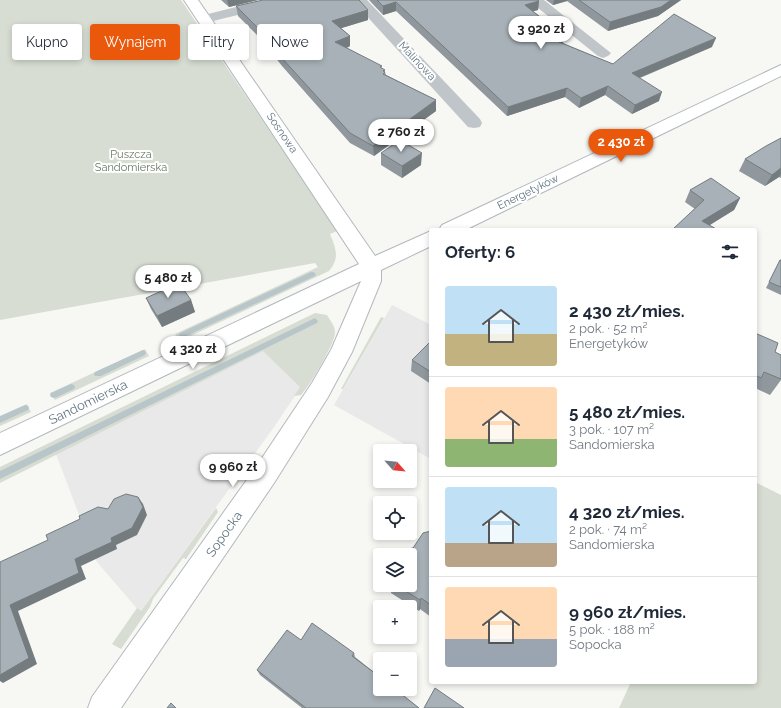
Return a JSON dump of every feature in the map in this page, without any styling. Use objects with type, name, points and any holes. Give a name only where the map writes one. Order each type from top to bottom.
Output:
[{"type":"street","name":"Sosnowa","points":[[191,0],[371,266]]},
{"type":"street","points":[[205,19],[281,0]]},
{"type":"street","name":"Malinowa","points":[[360,0],[474,123]]},
{"type":"street","points":[[535,0],[603,53]]},
{"type":"street","name":"Energetyków","points":[[453,228],[781,70]]},
{"type":"street","points":[[371,266],[429,239]]},
{"type":"street","name":"Sandomierska","points":[[0,444],[371,266]]},
{"type":"street","name":"Sopocka","points":[[103,708],[265,475],[320,390],[341,352],[371,281],[371,266]]},
{"type":"shaded area","points":[[392,305],[429,324],[429,458],[417,451],[417,444],[404,444],[334,405]]},
{"type":"shaded area","points":[[263,350],[301,387],[274,427],[140,612],[97,562],[56,454]]},
{"type":"green space","name":"Puszcza Sandomierska","points":[[0,0],[181,0],[197,24],[188,24],[188,60],[222,60],[337,231],[330,234],[336,253],[335,262],[329,271],[180,341],[175,334],[318,267],[315,263],[0,320]]},
{"type":"green space","points":[[315,313],[327,315],[335,332],[331,345],[321,364],[301,395],[294,396],[300,387],[263,351],[0,483],[0,467]]},
{"type":"green space","points":[[381,317],[384,318],[343,389],[341,389]]},
{"type":"green space","points":[[145,349],[149,356],[55,400],[50,393]]},
{"type":"green space","points":[[27,404],[31,412],[0,426],[0,417]]},
{"type":"green space","points":[[757,483],[781,495],[781,708],[619,708],[630,684],[757,684]]},
{"type":"green space","points":[[216,508],[218,512],[186,559],[183,558],[153,599],[150,607],[121,649],[112,644],[137,608],[141,611]]},
{"type":"building","points":[[263,0],[359,0],[368,10],[332,21],[350,36],[335,42],[382,66],[380,67],[385,70],[383,71],[385,72],[383,74],[436,100],[373,146],[350,133],[284,60],[323,60],[323,24],[257,24],[257,27],[236,6]]},
{"type":"building","points":[[377,0],[538,0],[539,1],[525,5],[564,36],[554,40],[613,64],[674,14],[716,38],[632,73],[662,92],[635,105],[608,86],[581,98],[567,88],[508,107],[396,2],[383,6]]},
{"type":"building","points":[[579,0],[671,0],[661,7],[610,22]]},
{"type":"building","points":[[781,138],[781,168],[772,175],[745,159],[766,146]]},
{"type":"building","points":[[400,140],[422,153],[402,166],[381,153]]},
{"type":"building","points":[[711,178],[740,198],[702,221],[714,228],[674,228],[704,200],[690,190]]},
{"type":"building","points":[[781,260],[781,287],[769,282]]},
{"type":"building","points":[[179,283],[191,300],[157,316],[146,298]]},
{"type":"building","points":[[757,334],[778,343],[775,352],[781,355],[781,379],[764,372],[761,378],[757,376]]},
{"type":"building","points":[[429,343],[429,371],[412,360]]},
{"type":"building","points":[[126,494],[138,497],[143,507],[132,528],[111,538],[112,542],[75,559],[79,573],[10,605],[29,658],[0,675],[0,562],[48,540],[46,535],[80,519],[79,516],[98,507],[108,509],[114,499]]},
{"type":"building","points":[[429,532],[429,604],[407,592],[417,592],[417,548],[413,548],[423,533]]},
{"type":"building","points":[[312,623],[354,653],[352,656],[373,672],[373,696],[404,696],[419,708],[306,708],[257,670],[287,630],[301,640]]},
{"type":"building","points":[[435,688],[464,708],[424,708]]},
{"type":"building","points":[[171,703],[176,708],[167,708]]},
{"type":"waterway","points":[[182,335],[313,274]]},
{"type":"waterway","points":[[0,475],[315,321]]},
{"type":"waterway","points":[[98,374],[143,353]]},
{"type":"waterway","points":[[54,395],[71,387]]},
{"type":"waterway","points":[[0,420],[25,408]]}]
